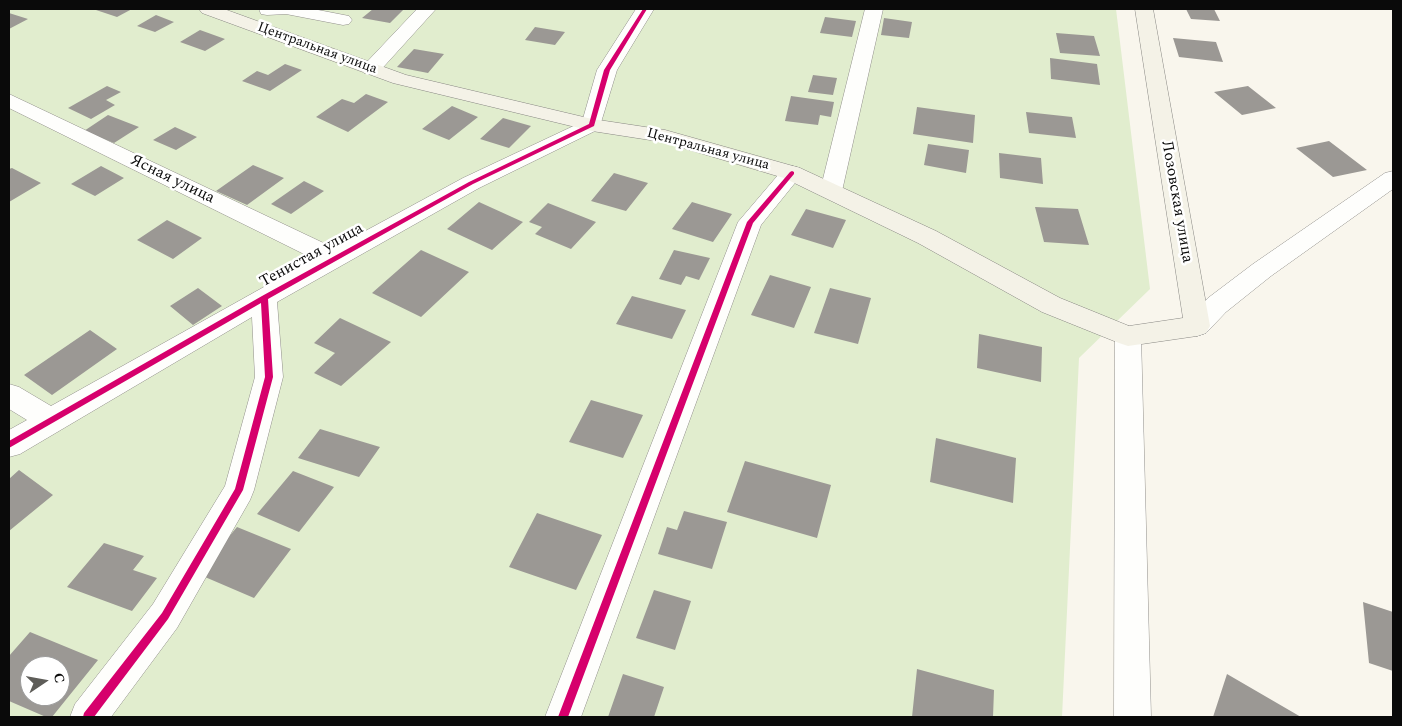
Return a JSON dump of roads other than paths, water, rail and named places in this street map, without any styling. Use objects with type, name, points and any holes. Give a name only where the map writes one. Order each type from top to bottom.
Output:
[{"type":"main road","name":"Центральная улица","points":[[208,9],[266,16],[371,69],[400,79],[592,125],[666,136],[792,173],[927,237],[1051,305],[1128,336]]},
{"type":"main road","name":"Лозовская улица","points":[[1144,9],[1197,326]]},
{"type":"main road","points":[[1128,336],[1197,326]]},
{"type":"street","points":[[266,16],[286,9],[343,20]]},
{"type":"street","points":[[371,69],[427,9]]},
{"type":"street","points":[[592,125],[607,70],[645,9]]},
{"type":"street","points":[[831,191],[874,9]]},
{"type":"street","name":"Ясная улица","points":[[9,100],[335,259]]},
{"type":"street","name":"Тенистая улица","points":[[9,445],[264,298],[471,184],[592,125]]},
{"type":"street","points":[[563,717],[750,222],[792,173]]},
{"type":"street","points":[[1197,326],[1217,305],[1262,270],[1361,198],[1393,178]]},
{"type":"street","points":[[88,717],[164,616],[239,490],[269,377],[264,298]]},
{"type":"street","points":[[1128,336],[1133,717]]},
{"type":"street","points":[[9,395],[50,420]]}]
